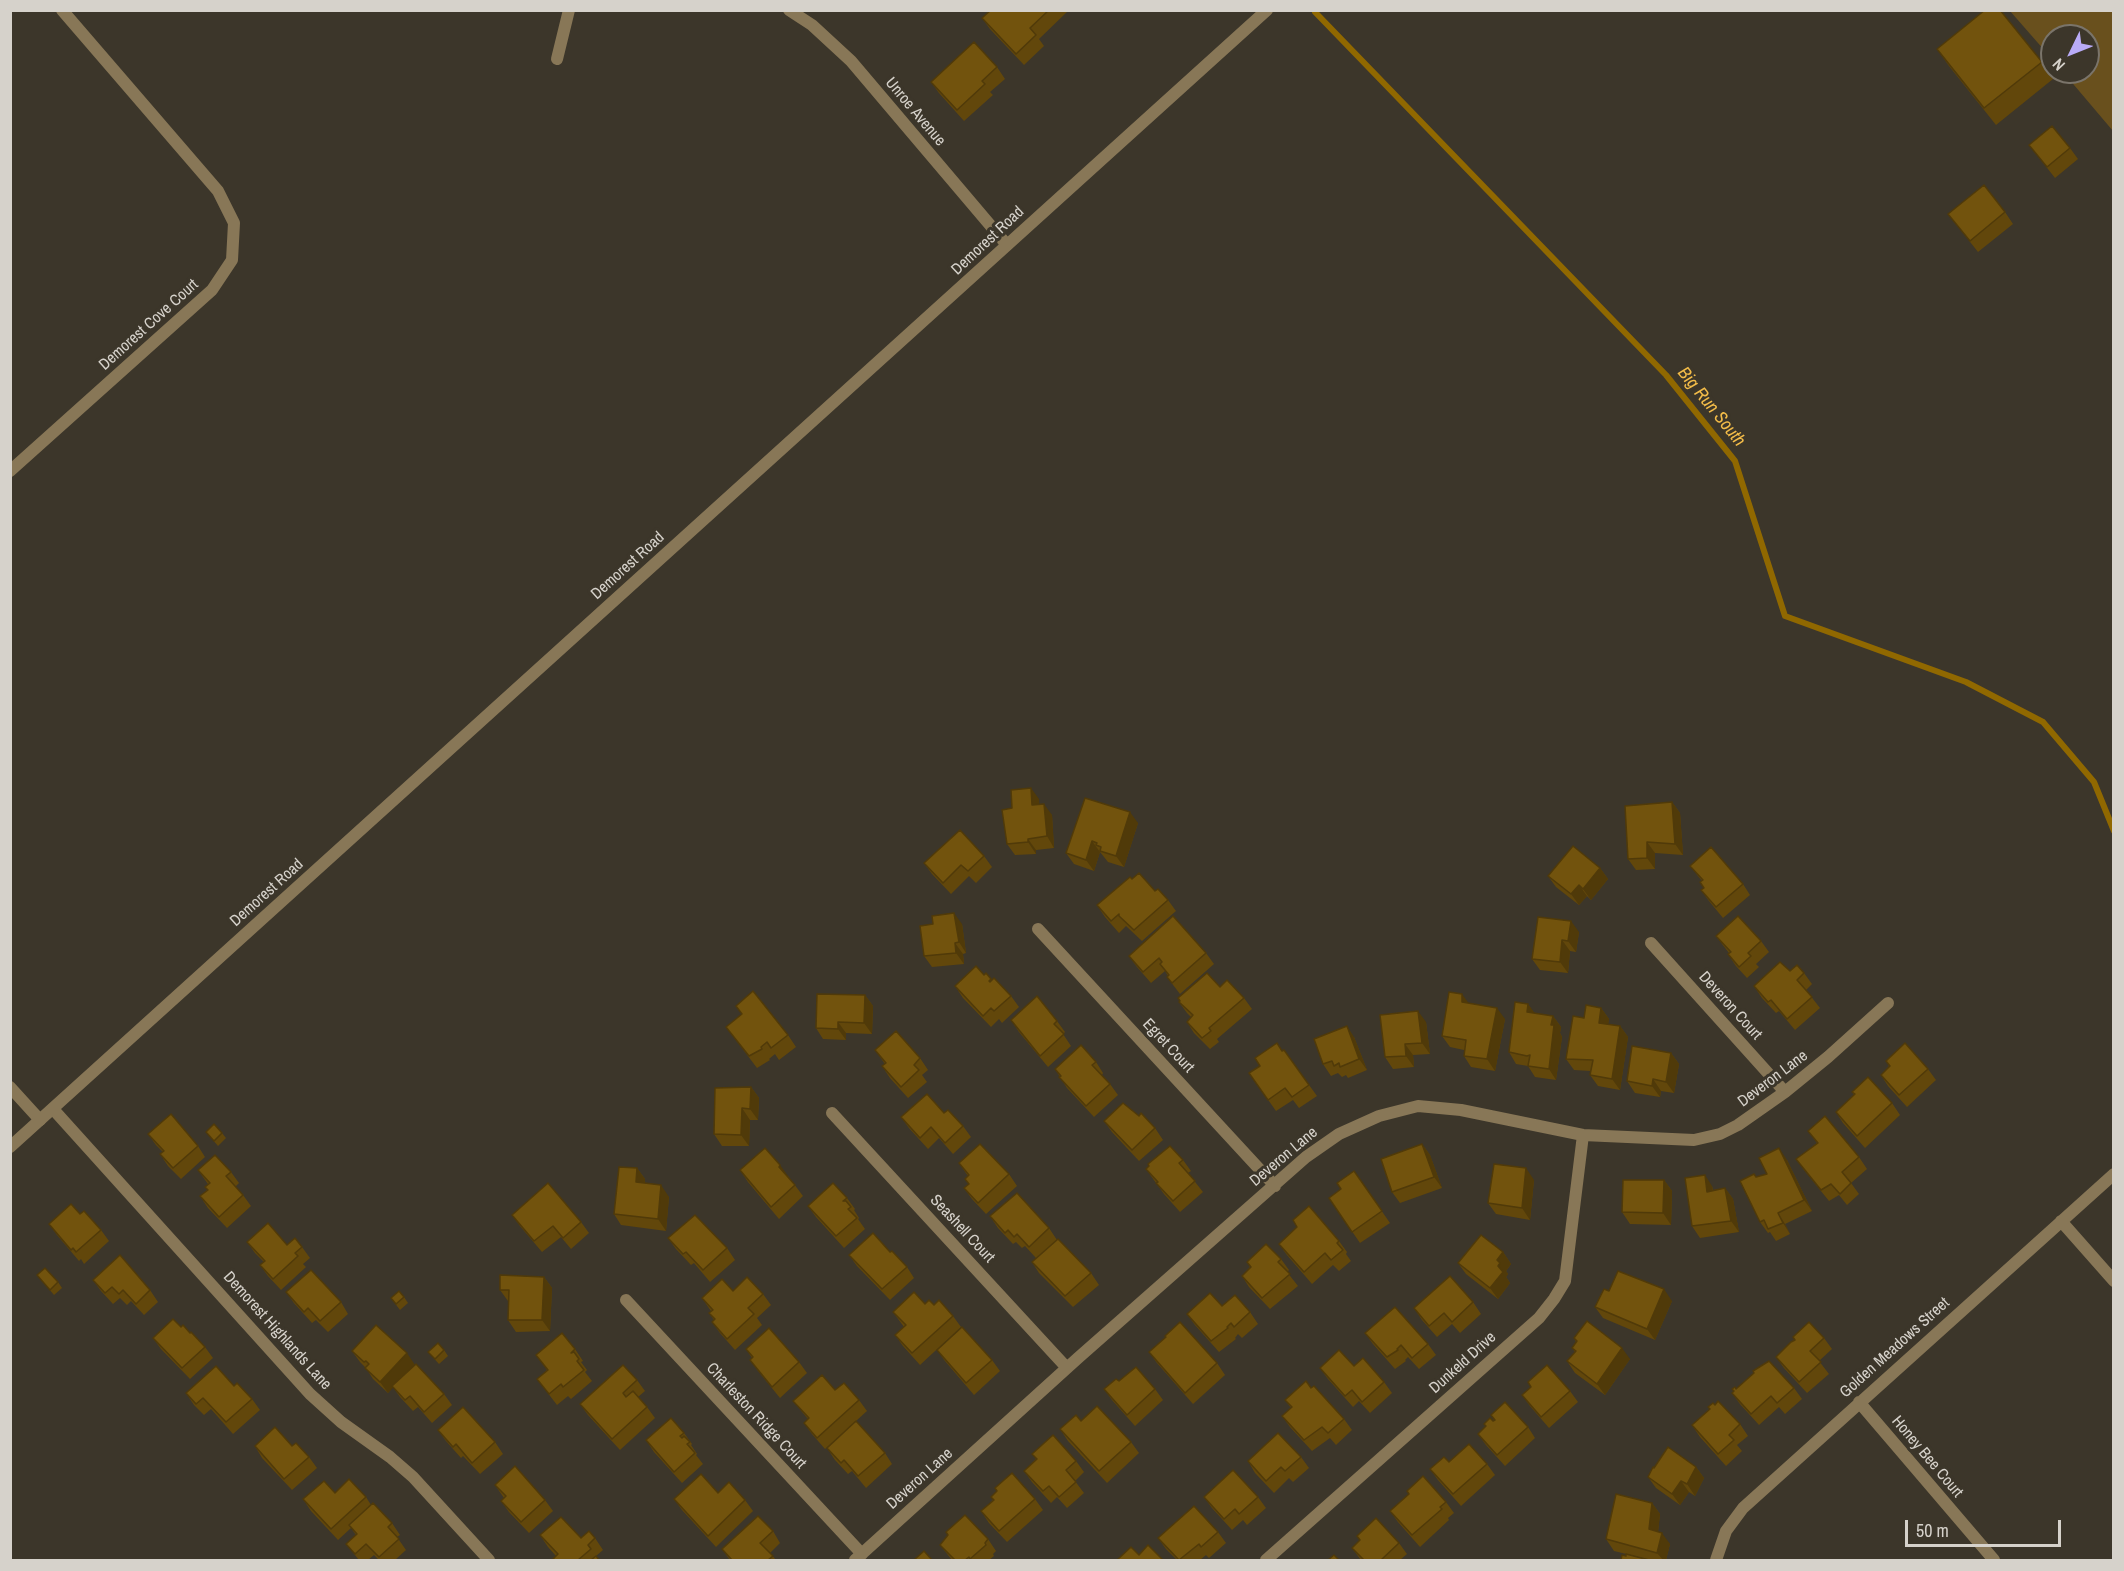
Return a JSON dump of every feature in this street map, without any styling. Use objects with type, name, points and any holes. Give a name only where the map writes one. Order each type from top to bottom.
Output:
[{"type":"street","name":"Demorest Cove Court","points":[[10,471],[212,290],[232,260],[234,223],[218,191],[62,10]]},
{"type":"street","points":[[557,59],[569,10]]},
{"type":"street","name":"Unroe Avenue","points":[[789,10],[812,25],[851,62],[1007,245]]},
{"type":"street","name":"Demorest Road","points":[[10,1147],[1267,10]]},
{"type":"street","name":"Egret Court","points":[[1038,929],[1275,1186]]},
{"type":"street","name":"Deveron Court","points":[[1651,943],[1785,1092]]},
{"type":"street","name":"Deveron Lane","points":[[858,1557],[1306,1157],[1339,1134],[1379,1116],[1418,1106],[1461,1110],[1583,1135],[1694,1140],[1711,1136],[1738,1125],[1785,1092],[1828,1058],[1888,1003]]},
{"type":"street","points":[[10,1087],[40,1120]]},
{"type":"street","name":"Demorest Highlands Lane","points":[[53,1109],[310,1394],[341,1422],[414,1477],[489,1560]]},
{"type":"street","name":"Seashell Court","points":[[832,1113],[1067,1368]]},
{"type":"street","name":"Dunkeld Drive","points":[[1266,1560],[1542,1316],[1564,1281],[1583,1135]]},
{"type":"street","name":"Golden Meadows Street","points":[[1716,1560],[1726,1531],[1743,1508],[2114,1174]]},
{"type":"street","points":[[2061,1221],[2114,1281]]},
{"type":"street","name":"Charleston Ridge Court","points":[[626,1300],[858,1557]]},
{"type":"street","name":"Honey Bee Court","points":[[1859,1402],[1994,1560]]},
{"type":"shaded area","points":[[2010,11],[2113,11],[2113,131],[2073,84],[2100,84],[2100,24],[2040,24],[2040,45]]},
{"type":"building","points":[[991,10],[1049,10],[1030,28],[1036,35],[1016,54],[982,18]]},
{"type":"building","points":[[1985,10],[2000,10],[2040,60],[2040,64],[1984,108],[1937,49]]},
{"type":"building","points":[[974,42],[997,67],[982,81],[985,84],[957,110],[931,82]]},
{"type":"building","points":[[2052,126],[2070,148],[2047,167],[2029,145]]},
{"type":"building","points":[[1984,185],[2005,212],[1970,241],[1948,214]]},
{"type":"building","points":[[1031,788],[1032,805],[1044,804],[1047,836],[1028,839],[1028,842],[1007,844],[1002,810],[1012,808],[1011,790]]},
{"type":"building","points":[[1085,798],[1130,812],[1116,856],[1100,851],[1101,847],[1092,841],[1086,860],[1066,853]]},
{"type":"building","points":[[1672,802],[1675,844],[1647,842],[1647,858],[1628,859],[1625,806]]},
{"type":"building","points":[[960,830],[984,856],[968,871],[961,865],[943,883],[924,863]]},
{"type":"building","points":[[1573,846],[1600,868],[1583,889],[1579,885],[1571,894],[1548,876]]},
{"type":"building","points":[[1711,847],[1743,884],[1716,907],[1701,890],[1704,888],[1700,882],[1703,880],[1690,866]]},
{"type":"building","points":[[1139,873],[1155,891],[1158,889],[1168,900],[1134,930],[1119,914],[1111,921],[1097,905],[1130,877],[1132,879]]},
{"type":"building","points":[[954,913],[959,942],[955,943],[956,953],[924,956],[920,926],[933,924],[932,916]]},
{"type":"building","points":[[1173,916],[1206,953],[1172,983],[1160,964],[1162,962],[1159,958],[1143,972],[1129,956]]},
{"type":"building","points":[[1738,916],[1761,941],[1748,953],[1751,956],[1739,967],[1728,954],[1731,952],[1716,936]]},
{"type":"building","points":[[1538,917],[1571,921],[1568,941],[1562,940],[1560,962],[1532,959]]},
{"type":"building","points":[[1780,962],[1790,971],[1797,965],[1804,973],[1797,980],[1812,997],[1787,1019],[1771,1000],[1768,1002],[1754,986]]},
{"type":"building","points":[[976,966],[984,975],[986,973],[991,979],[990,982],[994,978],[1011,996],[994,1011],[991,1008],[983,1016],[955,986]]},
{"type":"building","points":[[1207,973],[1220,987],[1227,980],[1244,998],[1209,1028],[1211,1031],[1202,1038],[1187,1022],[1193,1015],[1179,1002],[1178,998]]},
{"type":"building","points":[[753,991],[788,1035],[771,1048],[767,1042],[761,1047],[762,1049],[749,1056],[726,1027],[742,1014],[736,1006]]},
{"type":"building","points":[[1449,992],[1462,994],[1462,1002],[1497,1008],[1487,1059],[1464,1056],[1466,1040],[1442,1036]]},
{"type":"building","points":[[817,994],[865,995],[864,1023],[838,1022],[838,1029],[816,1028]]},
{"type":"building","points":[[1037,996],[1057,1021],[1054,1024],[1064,1034],[1040,1056],[1011,1020]]},
{"type":"building","points":[[1515,1002],[1528,1004],[1527,1012],[1553,1016],[1549,1069],[1528,1066],[1530,1055],[1509,1052]]},
{"type":"building","points":[[1586,1005],[1601,1008],[1599,1023],[1620,1026],[1612,1079],[1590,1075],[1593,1060],[1566,1059],[1573,1016],[1584,1018]]},
{"type":"building","points":[[1418,1011],[1422,1043],[1405,1044],[1406,1056],[1385,1057],[1380,1015]]},
{"type":"building","points":[[1347,1026],[1359,1059],[1340,1067],[1339,1063],[1334,1066],[1332,1061],[1323,1064],[1314,1039]]},
{"type":"building","points":[[896,1031],[920,1058],[914,1065],[919,1070],[901,1087],[882,1066],[886,1063],[875,1050]]},
{"type":"building","points":[[1277,1043],[1309,1085],[1292,1097],[1285,1088],[1268,1100],[1249,1073],[1260,1066],[1255,1058]]},
{"type":"building","points":[[1905,1043],[1928,1069],[1899,1095],[1881,1075],[1890,1066],[1886,1061]]},
{"type":"building","points":[[1081,1045],[1096,1062],[1092,1065],[1110,1084],[1086,1106],[1059,1077],[1061,1076],[1055,1069]]},
{"type":"building","points":[[1632,1046],[1671,1053],[1666,1082],[1653,1079],[1652,1086],[1627,1081]]},
{"type":"building","points":[[1868,1077],[1892,1103],[1857,1136],[1836,1112],[1855,1094],[1852,1092]]},
{"type":"building","points":[[751,1087],[750,1109],[742,1108],[741,1135],[714,1134],[715,1088]]},
{"type":"building","points":[[927,1094],[944,1113],[948,1110],[963,1126],[945,1143],[931,1127],[920,1138],[901,1117]]},
{"type":"building","points":[[1123,1103],[1139,1116],[1141,1113],[1155,1128],[1132,1150],[1104,1121]]},
{"type":"building","points":[[171,1114],[198,1146],[173,1168],[160,1154],[164,1151],[148,1134]]},
{"type":"building","points":[[1825,1116],[1859,1157],[1842,1172],[1851,1183],[1840,1194],[1831,1184],[1821,1190],[1796,1159],[1818,1143],[1808,1131]]},
{"type":"building","points":[[214,1124],[222,1133],[214,1141],[206,1132]]},
{"type":"building","points":[[980,1144],[1009,1174],[978,1203],[964,1188],[969,1184],[965,1179],[969,1175],[959,1163]]},
{"type":"building","points":[[1422,1144],[1434,1177],[1392,1192],[1381,1159]]},
{"type":"building","points":[[1170,1146],[1183,1160],[1179,1163],[1195,1181],[1173,1201],[1146,1169],[1148,1164]]},
{"type":"building","points":[[765,1148],[795,1185],[771,1207],[740,1170]]},
{"type":"building","points":[[1779,1148],[1804,1200],[1778,1213],[1783,1223],[1768,1229],[1764,1220],[1760,1222],[1740,1181],[1754,1174],[1756,1177],[1767,1174],[1759,1158]]},
{"type":"building","points":[[215,1155],[231,1172],[226,1176],[243,1195],[219,1217],[200,1196],[208,1190],[205,1187],[210,1183],[198,1170]]},
{"type":"building","points":[[1494,1164],[1526,1168],[1522,1208],[1488,1203]]},
{"type":"building","points":[[619,1167],[637,1168],[636,1182],[661,1185],[658,1219],[614,1214]]},
{"type":"building","points":[[1354,1171],[1382,1211],[1352,1232],[1329,1198],[1341,1189],[1337,1183]]},
{"type":"building","points":[[1705,1175],[1707,1192],[1725,1188],[1731,1221],[1692,1226],[1685,1178]]},
{"type":"building","points":[[1623,1180],[1664,1180],[1663,1213],[1622,1212]]},
{"type":"building","points":[[548,1183],[581,1222],[563,1238],[553,1226],[534,1241],[512,1215]]},
{"type":"building","points":[[833,1183],[847,1198],[843,1201],[851,1207],[848,1209],[857,1218],[836,1236],[808,1206]]},
{"type":"building","points":[[1017,1193],[1049,1228],[1029,1247],[1017,1234],[1014,1237],[1008,1230],[1005,1233],[990,1216]]},
{"type":"building","points":[[71,1204],[80,1214],[84,1211],[101,1230],[76,1252],[73,1248],[71,1250],[49,1224]]},
{"type":"building","points":[[1309,1206],[1339,1241],[1337,1243],[1343,1250],[1331,1260],[1325,1253],[1304,1272],[1279,1244],[1297,1227],[1293,1220]]},
{"type":"building","points":[[695,1215],[727,1248],[703,1270],[686,1252],[683,1254],[668,1238]]},
{"type":"building","points":[[268,1223],[287,1245],[295,1238],[302,1247],[295,1253],[298,1256],[273,1279],[260,1265],[265,1261],[247,1242]]},
{"type":"building","points":[[873,1233],[907,1267],[882,1289],[849,1255]]},
{"type":"building","points":[[1481,1235],[1503,1252],[1497,1260],[1503,1272],[1490,1288],[1458,1263]]},
{"type":"building","points":[[1058,1239],[1091,1273],[1065,1296],[1032,1262]]},
{"type":"building","points":[[1266,1244],[1281,1259],[1278,1262],[1290,1274],[1262,1298],[1242,1276],[1251,1267],[1247,1262]]},
{"type":"building","points":[[120,1255],[150,1290],[136,1304],[123,1290],[119,1294],[112,1287],[105,1293],[93,1280]]},
{"type":"building","points":[[45,1268],[58,1282],[50,1290],[37,1275]]},
{"type":"building","points":[[311,1270],[341,1302],[320,1321],[308,1308],[304,1312],[286,1292]]},
{"type":"building","points":[[1618,1271],[1664,1289],[1647,1329],[1595,1307],[1604,1289],[1609,1291]]},
{"type":"building","points":[[500,1275],[544,1277],[542,1320],[508,1320],[509,1290],[500,1290]]},
{"type":"building","points":[[1450,1276],[1473,1302],[1452,1322],[1444,1313],[1429,1326],[1414,1308]]},
{"type":"building","points":[[747,1277],[763,1294],[748,1308],[754,1314],[727,1339],[712,1322],[715,1319],[709,1313],[713,1310],[702,1298],[722,1279],[733,1291]]},
{"type":"building","points":[[399,1291],[404,1297],[396,1304],[391,1298]]},
{"type":"building","points":[[914,1292],[925,1304],[929,1300],[934,1305],[939,1300],[953,1316],[912,1353],[895,1335],[906,1325],[893,1312]]},
{"type":"building","points":[[1210,1293],[1222,1306],[1235,1295],[1250,1312],[1234,1327],[1231,1323],[1211,1341],[1187,1314]]},
{"type":"building","points":[[1395,1307],[1428,1344],[1412,1358],[1401,1345],[1398,1350],[1387,1357],[1365,1333]]},
{"type":"building","points":[[173,1319],[181,1327],[183,1325],[191,1332],[205,1347],[182,1368],[153,1338]]},
{"type":"building","points":[[1587,1321],[1622,1348],[1597,1384],[1567,1361],[1576,1351],[1572,1348],[1577,1341],[1574,1338]]},
{"type":"building","points":[[1180,1322],[1217,1363],[1185,1393],[1149,1352]]},
{"type":"building","points":[[1809,1322],[1824,1338],[1810,1351],[1821,1362],[1799,1382],[1776,1357],[1795,1340],[1793,1337]]},
{"type":"building","points":[[376,1325],[407,1353],[380,1382],[365,1368],[369,1364],[352,1351]]},
{"type":"building","points":[[962,1327],[992,1360],[966,1383],[937,1350]]},
{"type":"building","points":[[769,1328],[799,1362],[772,1387],[750,1360],[753,1357],[746,1349]]},
{"type":"building","points":[[562,1333],[575,1349],[571,1353],[574,1352],[584,1370],[563,1387],[561,1384],[549,1394],[537,1379],[548,1370],[536,1355]]},
{"type":"building","points":[[438,1343],[444,1350],[435,1359],[428,1352]]},
{"type":"building","points":[[1339,1350],[1354,1366],[1363,1358],[1384,1382],[1362,1402],[1352,1390],[1345,1396],[1320,1368]]},
{"type":"building","points":[[1769,1361],[1794,1388],[1777,1403],[1771,1396],[1751,1414],[1732,1393],[1734,1391],[1732,1389],[1735,1387],[1736,1389],[1754,1373],[1753,1371]]},
{"type":"building","points":[[416,1364],[444,1394],[424,1412],[410,1396],[405,1400],[392,1386]]},
{"type":"building","points":[[623,1365],[637,1380],[623,1393],[626,1397],[633,1391],[647,1407],[612,1439],[580,1404]]},
{"type":"building","points":[[1547,1365],[1570,1391],[1541,1417],[1522,1395],[1531,1387],[1528,1382]]},
{"type":"building","points":[[216,1366],[234,1386],[237,1383],[252,1399],[226,1422],[203,1398],[196,1404],[186,1393]]},
{"type":"building","points":[[1136,1367],[1155,1389],[1127,1415],[1104,1389],[1116,1379],[1119,1381]]},
{"type":"building","points":[[822,1375],[835,1390],[844,1383],[859,1400],[817,1438],[804,1423],[809,1418],[793,1401]]},
{"type":"building","points":[[1306,1381],[1311,1388],[1314,1386],[1344,1419],[1328,1433],[1322,1427],[1304,1440],[1282,1416],[1292,1407],[1285,1400]]},
{"type":"building","points":[[1718,1401],[1740,1424],[1729,1435],[1734,1440],[1718,1454],[1692,1425],[1710,1409],[1708,1407],[1713,1403],[1715,1405]]},
{"type":"building","points":[[1505,1402],[1528,1427],[1497,1455],[1478,1434],[1490,1418],[1495,1420],[1491,1415]]},
{"type":"building","points":[[1097,1406],[1131,1442],[1099,1471],[1060,1429],[1076,1415],[1081,1421]]},
{"type":"building","points":[[463,1407],[495,1442],[472,1463],[456,1444],[453,1447],[438,1430]]},
{"type":"building","points":[[671,1418],[684,1433],[680,1436],[682,1438],[684,1436],[690,1442],[687,1444],[695,1453],[674,1472],[646,1440]]},
{"type":"building","points":[[856,1421],[885,1453],[858,1476],[844,1460],[841,1463],[827,1448]]},
{"type":"building","points":[[275,1427],[292,1446],[296,1443],[309,1457],[284,1479],[255,1446]]},
{"type":"building","points":[[1278,1433],[1301,1457],[1285,1471],[1281,1467],[1266,1481],[1248,1461]]},
{"type":"building","points":[[1053,1435],[1076,1461],[1066,1470],[1076,1482],[1059,1497],[1049,1486],[1043,1491],[1024,1471],[1037,1459],[1032,1454]]},
{"type":"building","points":[[1469,1444],[1487,1464],[1453,1494],[1430,1469],[1444,1457],[1449,1462]]},
{"type":"building","points":[[1668,1447],[1696,1467],[1687,1484],[1681,1481],[1672,1494],[1648,1477]]},
{"type":"building","points":[[515,1466],[545,1500],[521,1522],[501,1501],[506,1496],[495,1485]]},
{"type":"building","points":[[1233,1470],[1258,1497],[1239,1514],[1235,1509],[1224,1519],[1204,1497]]},
{"type":"building","points":[[1012,1473],[1035,1499],[999,1531],[981,1511],[994,1500],[991,1497],[997,1491],[995,1488]]},
{"type":"building","points":[[701,1474],[718,1493],[729,1482],[745,1500],[708,1536],[674,1499]]},
{"type":"building","points":[[1423,1476],[1446,1502],[1440,1507],[1442,1509],[1412,1535],[1390,1511],[1409,1494],[1407,1491]]},
{"type":"building","points":[[349,1479],[366,1497],[331,1529],[303,1499],[324,1481],[335,1493]]},
{"type":"building","points":[[1616,1494],[1652,1503],[1649,1529],[1662,1533],[1657,1553],[1606,1539]]},
{"type":"building","points":[[373,1503],[392,1523],[388,1527],[399,1539],[379,1557],[366,1544],[355,1554],[346,1544],[357,1534],[349,1525]]},
{"type":"building","points":[[1194,1506],[1218,1532],[1201,1547],[1199,1544],[1179,1560],[1158,1538]]},
{"type":"building","points":[[965,1515],[988,1539],[986,1545],[970,1559],[969,1557],[965,1560],[955,1560],[940,1545],[948,1535],[946,1532]]},
{"type":"building","points":[[758,1516],[773,1531],[760,1543],[773,1556],[768,1560],[732,1560],[722,1549]]},
{"type":"building","points":[[561,1517],[581,1538],[589,1531],[595,1538],[588,1545],[591,1549],[578,1560],[553,1559],[558,1554],[540,1535]]},
{"type":"building","points":[[1376,1518],[1399,1543],[1381,1560],[1364,1560],[1352,1548],[1360,1540],[1357,1536]]},
{"type":"building","points":[[1148,1545],[1163,1560],[1117,1560],[1131,1547],[1139,1555]]},
{"type":"building","points":[[924,1551],[932,1560],[914,1560]]},
{"type":"building","points":[[1626,1554],[1649,1560],[1621,1560],[1622,1555],[1626,1556]]},
{"type":"building","points":[[1334,1555],[1339,1560],[1328,1560]]},
{"type":"waterway","name":"Big Run South","points":[[1315,12],[1666,375],[1735,461],[1785,616],[1966,682],[2043,722],[2094,782],[2114,831]]}]
